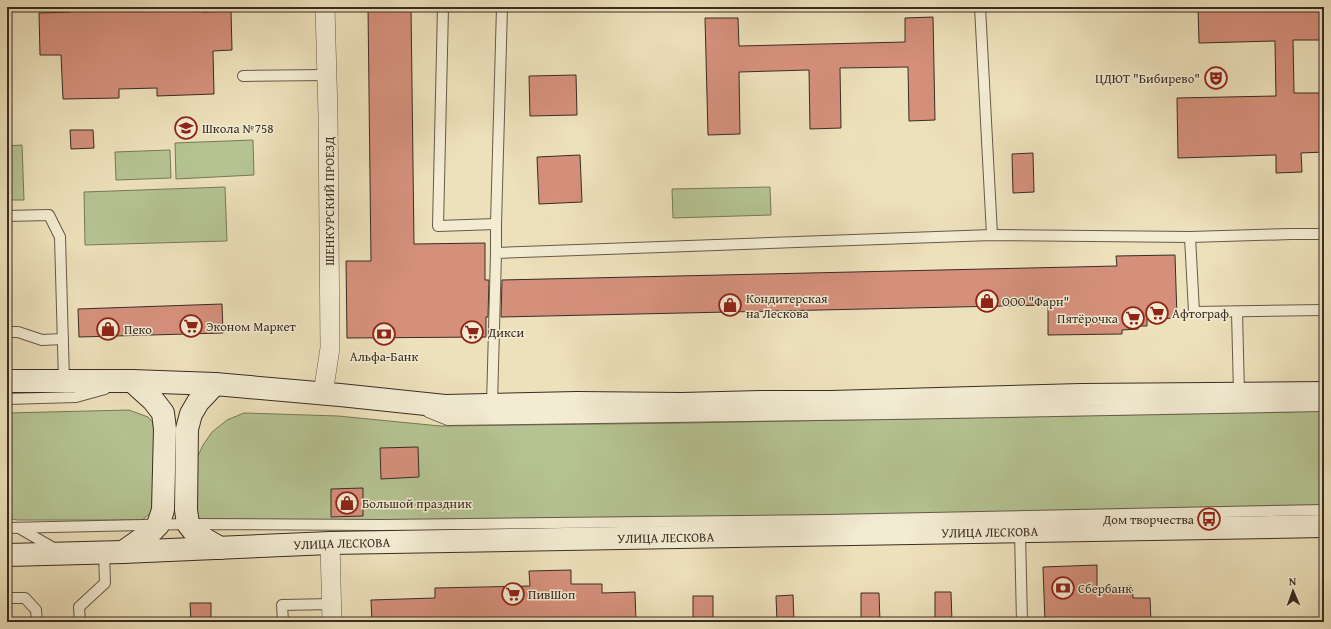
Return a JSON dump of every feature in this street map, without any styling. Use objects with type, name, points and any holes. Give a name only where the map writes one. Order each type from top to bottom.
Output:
[{"type":"main road","points":[[7,381],[132,381],[215,384],[445,406],[831,402],[1081,395],[1324,393]]},
{"type":"main road","points":[[114,553],[150,533],[158,525],[163,510],[165,429],[163,413],[153,400],[132,381]]},
{"type":"main road","points":[[215,384],[198,402],[191,414],[187,430],[186,510],[188,524],[196,534],[220,548]]},
{"type":"main road","name":"УЛИЦА ЛЕСКОВА","points":[[7,555],[114,553],[330,543],[669,536],[1020,532],[1324,526]]},
{"type":"street","name":"ШЕНКУРСКИЙ ПРОЕЗД","points":[[323,394],[330,348],[325,7]]},
{"type":"street","points":[[330,543],[332,613]]},
{"type":"lane","points":[[443,7],[438,226],[496,224]]},
{"type":"lane","points":[[492,405],[502,7]]},
{"type":"lane","points":[[980,7],[992,236]]},
{"type":"lane","points":[[243,76],[327,75]]},
{"type":"lane","points":[[7,216],[49,215],[60,237],[64,381]]},
{"type":"lane","points":[[496,253],[992,236],[1190,237],[1324,234]]},
{"type":"lane","points":[[1190,237],[1194,312],[1324,310]]},
{"type":"lane","points":[[1237,312],[1239,393]]},
{"type":"lane","points":[[7,332],[18,332],[42,340],[63,339]]},
{"type":"lane","points":[[7,399],[76,397],[132,381]]},
{"type":"lane","points":[[401,402],[448,420],[1324,406]]},
{"type":"lane","name":"УЛИЦА ЛЕСКОВА","points":[[7,526],[18,528],[188,524],[381,525],[828,520],[1324,510]]},
{"type":"lane","points":[[18,528],[63,554]]},
{"type":"lane","points":[[1020,532],[1022,622]]},
{"type":"lane","points":[[80,622],[80,607],[105,583],[114,553]]},
{"type":"lane","points":[[7,598],[25,598],[36,610],[37,622]]},
{"type":"lane","points":[[283,622],[282,605],[332,613]]},
{"type":"green space","points":[[253,140],[254,175],[176,179],[175,143]]},
{"type":"green space","points":[[22,145],[24,200],[7,200],[7,146]]},
{"type":"green space","points":[[170,150],[171,178],[116,180],[115,152]]},
{"type":"green space","points":[[225,187],[227,241],[85,245],[84,192]]},
{"type":"green space","points":[[770,187],[771,215],[673,218],[672,189]]},
{"type":"green space","points":[[129,410],[148,417],[157,427],[152,512],[142,520],[17,520],[7,518],[7,413]]},
{"type":"green space","points":[[1324,411],[1324,506],[213,528],[198,519],[196,511],[197,458],[203,445],[212,432],[227,420],[244,413],[338,416],[440,426]]},
{"type":"building","points":[[70,7],[203,7],[203,12],[231,11],[232,50],[213,51],[214,94],[157,96],[157,88],[119,89],[119,98],[63,99],[61,55],[40,55],[39,13],[70,12]]},
{"type":"building","points":[[368,7],[411,7],[414,244],[485,243],[485,280],[489,280],[486,337],[347,338],[346,261],[371,261]]},
{"type":"building","points":[[1198,7],[1324,7],[1324,40],[1293,40],[1294,93],[1324,93],[1324,152],[1301,153],[1302,172],[1276,173],[1276,155],[1178,158],[1177,98],[1276,96],[1275,41],[1199,43]]},
{"type":"building","points":[[933,17],[935,120],[909,121],[908,67],[840,68],[841,128],[810,129],[809,70],[739,72],[740,134],[708,135],[705,18],[738,18],[739,46],[905,42],[905,18]]},
{"type":"building","points":[[576,75],[577,115],[530,116],[529,76]]},
{"type":"building","points":[[70,130],[93,130],[94,148],[71,149]]},
{"type":"building","points":[[1033,153],[1034,192],[1013,193],[1012,154]]},
{"type":"building","points":[[580,155],[582,202],[539,204],[537,157]]},
{"type":"building","points":[[1175,255],[1177,318],[1147,319],[1147,326],[1138,326],[1138,329],[1122,330],[1122,334],[1048,335],[1048,305],[501,317],[502,280],[1117,266],[1116,256]]},
{"type":"building","points":[[222,304],[223,333],[79,337],[78,309]]},
{"type":"building","points":[[418,447],[419,477],[381,479],[380,448]]},
{"type":"building","name":"Большой праздник","points":[[363,488],[363,516],[331,517],[331,489]]},
{"type":"building","points":[[1097,565],[1097,587],[1132,586],[1133,598],[1150,598],[1151,622],[1045,622],[1043,567]]},
{"type":"building","points":[[571,570],[571,584],[602,584],[602,593],[635,592],[636,622],[372,622],[371,600],[435,598],[435,588],[530,586],[529,571]]},
{"type":"building","points":[[935,592],[951,592],[952,622],[935,622]]},
{"type":"building","points":[[861,593],[879,593],[880,622],[861,622]]},
{"type":"building","points":[[793,595],[794,622],[777,622],[776,596]]},
{"type":"building","points":[[693,596],[713,596],[713,622],[693,622]]},
{"type":"building","points":[[190,603],[211,603],[211,622],[191,622]]},
{"type":"place","name":"ЦДЮТ \"Бибирево\"","points":[[1216,78]]},
{"type":"place","name":"Школа №758","points":[[186,128]]},
{"type":"place","name":"ООО \"Фарн\"","points":[[987,301]]},
{"type":"place","name":"Кондитерская на Лескова","points":[[730,305]]},
{"type":"place","name":"Афтограф","points":[[1157,313]]},
{"type":"place","name":"Пятёрочка","points":[[1133,318]]},
{"type":"place","name":"Эконом Маркет","points":[[191,326]]},
{"type":"place","name":"Пеко","points":[[108,329]]},
{"type":"place","name":"Дикси","points":[[472,332]]},
{"type":"place","name":"Альфа-Банк","points":[[384,334]]},
{"type":"place","name":"Большой праздник","points":[[347,503]]},
{"type":"place","name":"Дом творчества","points":[[1209,519]]},
{"type":"place","name":"Сбербанк","points":[[1063,588]]},
{"type":"place","name":"ПивШоп","points":[[513,594]]}]
